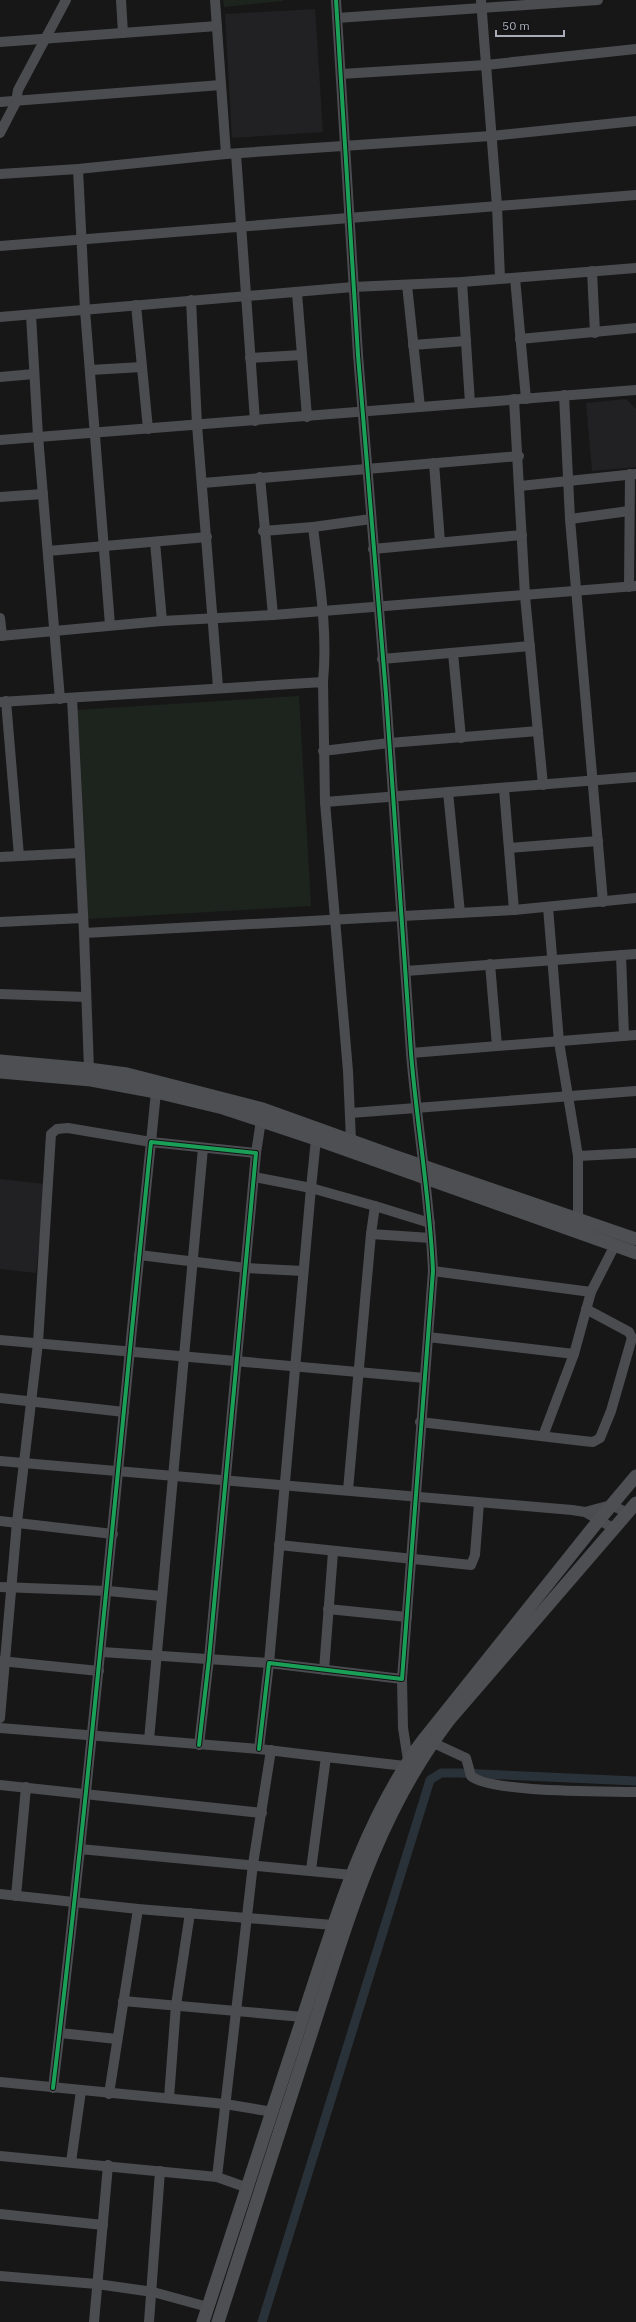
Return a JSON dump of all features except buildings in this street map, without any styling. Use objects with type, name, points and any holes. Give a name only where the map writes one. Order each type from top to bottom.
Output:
[{"type":"main road","points":[[0,1062],[90,1069],[126,1074],[352,1140],[497,1192],[578,1218],[636,1239]]},
{"type":"main road","points":[[0,1072],[91,1080],[262,1114],[316,1139],[636,1253]]},
{"type":"main road","points":[[218,2322],[348,1918],[379,1837],[428,1741],[598,1520],[636,1476]]},
{"type":"main road","points":[[203,2322],[333,1925],[369,1836],[406,1763],[428,1741],[632,1508]]},
{"type":"street","points":[[2,105],[18,90],[66,0]]},
{"type":"street","points":[[121,0],[123,33]]},
{"type":"street","points":[[215,0],[221,85],[242,226],[254,421]]},
{"type":"street","points":[[0,1728],[91,1737],[271,1750],[326,1757],[406,1763],[403,1728],[402,1679],[420,1422],[425,1378],[433,1271],[432,1238],[426,1179],[416,1109],[411,1053],[403,916],[353,287],[336,0]]},
{"type":"street","points":[[337,18],[481,4],[598,0]]},
{"type":"street","points":[[481,4],[497,206],[500,278]]},
{"type":"street","points":[[0,42],[217,26]]},
{"type":"street","points":[[341,74],[486,65],[636,50]]},
{"type":"street","points":[[2,105],[16,102],[221,85]]},
{"type":"street","points":[[0,133],[16,102],[18,90]]},
{"type":"street","points":[[0,174],[78,169],[231,154],[491,136],[636,121]]},
{"type":"street","points":[[78,169],[80,240],[110,625]]},
{"type":"street","points":[[0,246],[636,195]]},
{"type":"street","points":[[0,317],[191,300],[297,293],[353,287],[462,282],[636,268]]},
{"type":"street","points":[[592,272],[595,333]]},
{"type":"street","points":[[514,278],[526,399]]},
{"type":"street","points":[[462,282],[470,403]]},
{"type":"street","points":[[407,285],[420,407]]},
{"type":"street","points":[[297,293],[307,418]]},
{"type":"street","points":[[191,300],[197,425],[208,537],[218,687]]},
{"type":"street","points":[[136,305],[148,429]]},
{"type":"street","points":[[31,315],[38,436],[56,631],[60,699]]},
{"type":"street","points":[[520,339],[636,328]]},
{"type":"street","points":[[413,345],[466,341]]},
{"type":"street","points":[[250,358],[302,355]]},
{"type":"street","points":[[90,370],[142,367]]},
{"type":"street","points":[[0,377],[34,374]]},
{"type":"street","points":[[0,440],[38,436],[94,434],[197,425],[307,418],[420,407],[636,390]]},
{"type":"street","points":[[564,395],[567,480],[603,902]]},
{"type":"street","points":[[514,400],[519,456],[525,596],[543,785]]},
{"type":"street","points":[[203,483],[519,456]]},
{"type":"street","points":[[434,463],[440,542]]},
{"type":"street","points":[[0,618],[1,636],[110,625],[273,615],[322,610],[525,596],[632,586],[633,528],[629,511],[633,474],[520,486]]},
{"type":"street","points":[[260,477],[263,531],[273,615]]},
{"type":"street","points":[[0,497],[43,494]]},
{"type":"street","points":[[570,519],[629,511]]},
{"type":"street","points":[[263,531],[371,520]]},
{"type":"street","points":[[313,527],[322,610],[324,655],[323,751],[325,802],[352,1140]]},
{"type":"street","points":[[374,549],[522,535]]},
{"type":"street","points":[[48,551],[208,537]]},
{"type":"street","points":[[155,542],[162,621]]},
{"type":"street","points":[[382,659],[530,646]]},
{"type":"street","points":[[453,653],[461,738]]},
{"type":"street","points":[[20,856],[3,702],[218,687],[323,682]]},
{"type":"street","points":[[72,698],[90,1069]]},
{"type":"street","points":[[323,751],[389,743],[538,731]]},
{"type":"street","points":[[325,802],[393,798],[448,792],[504,789],[636,777]]},
{"type":"street","points":[[504,789],[514,910]]},
{"type":"street","points":[[448,792],[460,913]]},
{"type":"street","points":[[509,848],[598,841]]},
{"type":"street","points":[[0,857],[79,853]]},
{"type":"street","points":[[84,934],[514,910],[636,898]]},
{"type":"street","points":[[548,907],[551,959],[559,1042],[578,1156],[578,1218]]},
{"type":"street","points":[[0,922],[83,918]]},
{"type":"street","points":[[406,971],[551,959],[636,954]]},
{"type":"street","points":[[622,955],[624,1036]]},
{"type":"street","points":[[490,964],[497,1046]]},
{"type":"street","points":[[0,994],[86,997]]},
{"type":"street","points":[[411,1053],[636,1035]]},
{"type":"street","points":[[351,1113],[636,1091]]},
{"type":"street","points":[[53,2088],[76,1902],[91,1737],[102,1652],[129,1352],[156,1092]]},
{"type":"street","points":[[199,1745],[209,1659],[238,1361],[256,1153],[262,1114]]},
{"type":"street","points":[[0,1718],[3,1661],[17,1522],[38,1343],[52,1134],[57,1128],[68,1128],[151,1142],[256,1153]]},
{"type":"street","points":[[259,1749],[269,1664],[294,1368],[316,1139]]},
{"type":"street","points":[[148,1740],[160,1596],[185,1356],[203,1148]]},
{"type":"street","points":[[578,1156],[636,1153]]},
{"type":"street","points":[[254,1177],[311,1188],[430,1223]]},
{"type":"street","points":[[348,1490],[360,1372],[371,1234],[375,1206]]},
{"type":"street","points":[[371,1234],[432,1238]]},
{"type":"street","points":[[543,1436],[574,1354],[591,1292],[614,1246]]},
{"type":"street","points":[[139,1255],[246,1268],[303,1271]]},
{"type":"street","points":[[433,1271],[591,1292]]},
{"type":"street","points":[[420,1422],[583,1441],[597,1441],[600,1438],[611,1412],[632,1338],[629,1332],[586,1309]]},
{"type":"street","points":[[428,1337],[574,1354]]},
{"type":"street","points":[[0,1340],[238,1361],[294,1368],[425,1378]]},
{"type":"street","points":[[0,1398],[124,1412]]},
{"type":"street","points":[[0,1461],[172,1477],[284,1484],[585,1512],[611,1505],[632,1508]]},
{"type":"street","points":[[280,1545],[333,1552],[411,1558],[471,1565],[475,1555],[479,1503]]},
{"type":"street","points":[[585,1512],[613,1528]]},
{"type":"street","points":[[0,1521],[113,1534]]},
{"type":"street","points":[[324,1670],[333,1552]]},
{"type":"street","points":[[0,1587],[108,1591],[160,1596]]},
{"type":"street","points":[[328,1609],[407,1617]]},
{"type":"street","points":[[102,1652],[269,1664],[402,1679]]},
{"type":"street","points":[[3,1661],[99,1671]]},
{"type":"street","points":[[428,1741],[464,1756],[471,1776],[477,1780],[506,1786],[636,1792]]},
{"type":"street","points":[[217,2177],[253,1864],[271,1750]]},
{"type":"street","points":[[311,1870],[326,1757]]},
{"type":"street","points":[[0,1785],[26,1786],[262,1812]]},
{"type":"street","points":[[16,1896],[26,1786]]},
{"type":"street","points":[[80,1849],[253,1864],[352,1875]]},
{"type":"street","points":[[0,1894],[138,1909],[333,1925]]},
{"type":"street","points":[[109,2094],[138,1909]]},
{"type":"street","points":[[169,2098],[176,2005],[190,1913]]},
{"type":"street","points":[[123,2001],[303,2017]]},
{"type":"street","points":[[60,2033],[117,2039]]},
{"type":"street","points":[[0,2082],[109,2094],[225,2104],[273,2112]]},
{"type":"street","points":[[71,2162],[81,2091]]},
{"type":"street","points":[[0,2156],[108,2165],[217,2177],[248,2188]]},
{"type":"street","points":[[94,2322],[108,2165]]},
{"type":"street","points":[[149,2322],[153,2292],[160,2171]]},
{"type":"street","points":[[0,2214],[103,2225]]},
{"type":"street","points":[[0,2276],[98,2284],[153,2292],[208,2307]]},
{"type":"shaded area","points":[[223,0],[283,0],[283,1],[224,7]]},
{"type":"shaded area","points":[[315,9],[323,132],[232,138],[225,14]]},
{"type":"shaded area","points":[[626,399],[636,409],[636,467],[592,471],[586,403]]},
{"type":"shaded area","points":[[299,696],[311,906],[88,919],[76,710]]},
{"type":"shaded area","points":[[0,1179],[46,1184],[36,1273],[0,1269]]},
{"type":"waterway","points":[[262,2322],[430,1780],[441,1773],[458,1773],[636,1781]]},
{"type":"cycle path","points":[[259,1749],[269,1663],[402,1679],[433,1271],[429,1216],[411,1053],[386,694],[358,355],[336,0]]},
{"type":"cycle path","points":[[53,2088],[80,1852],[151,1142],[256,1153],[209,1659],[199,1745]]}]
